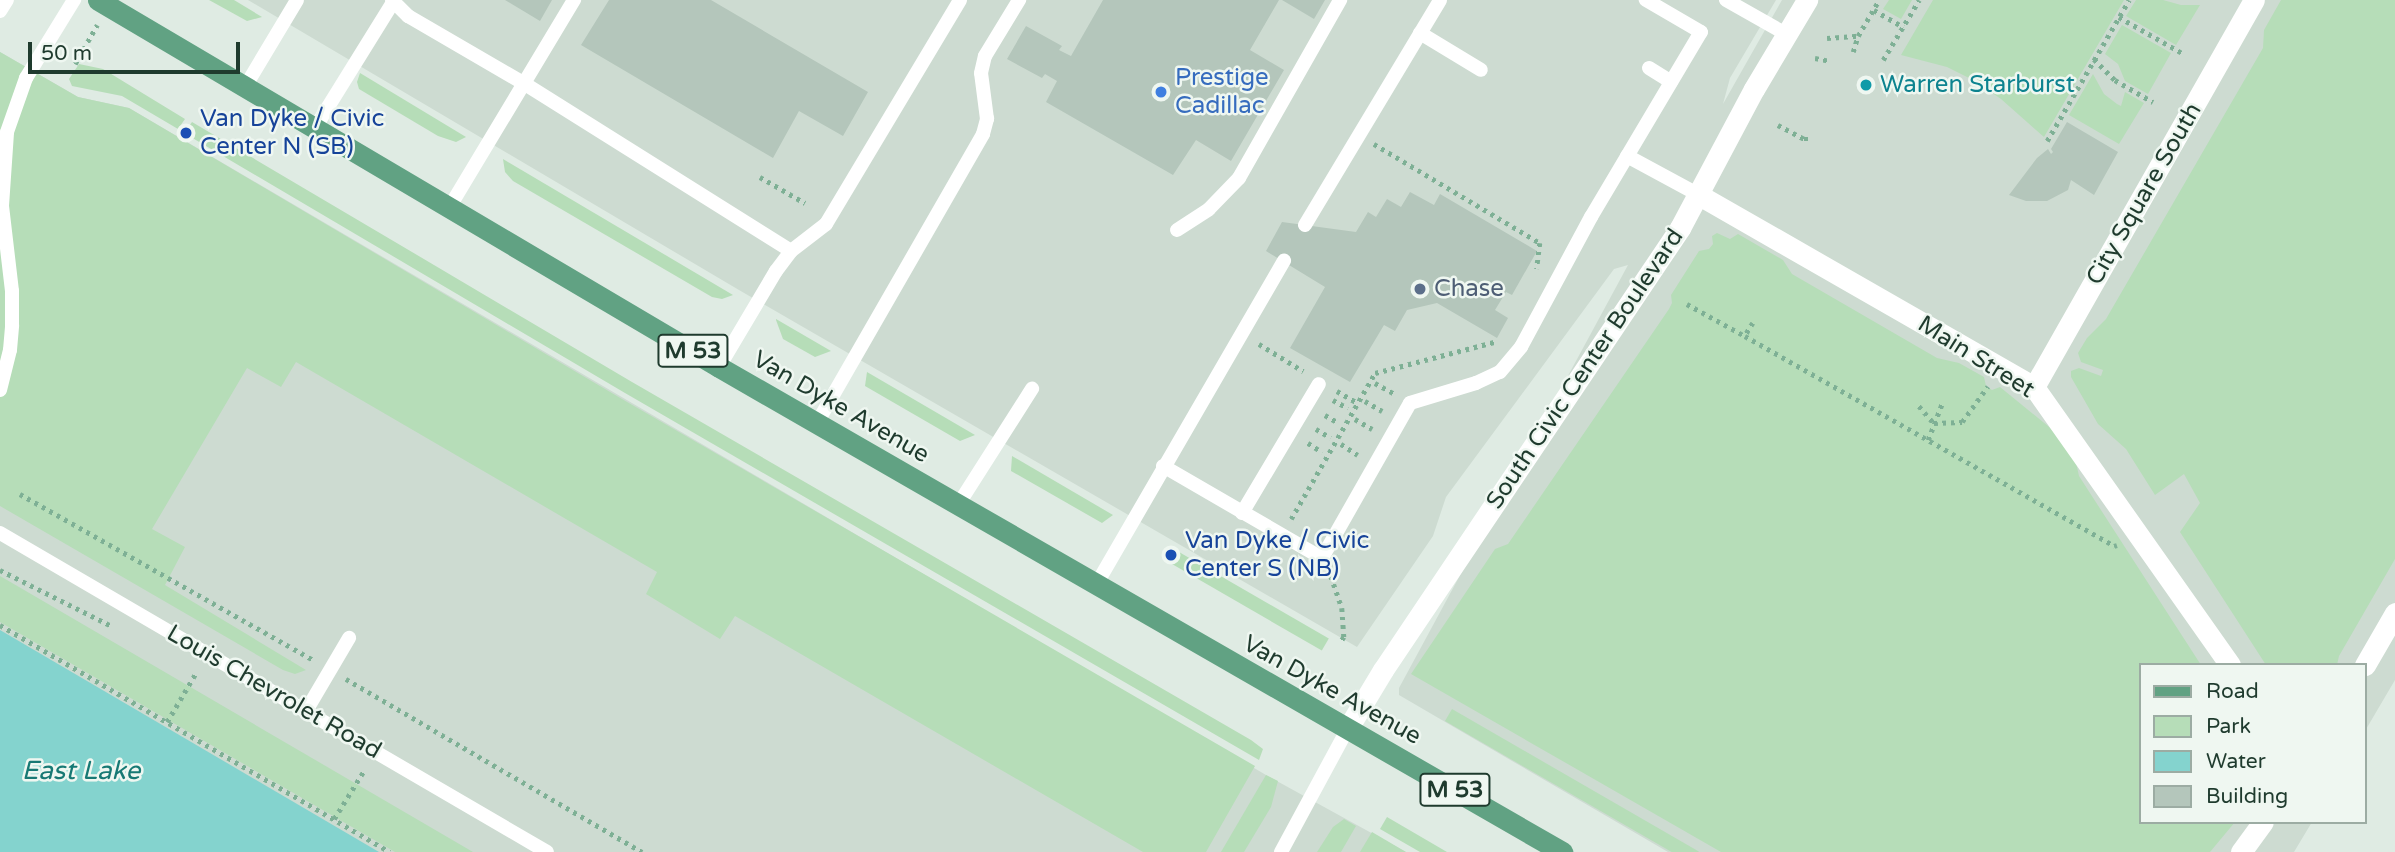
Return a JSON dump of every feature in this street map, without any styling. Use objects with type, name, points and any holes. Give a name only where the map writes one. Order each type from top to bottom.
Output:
[{"type":"main road","name":"Van Dyke Avenue","points":[[103,3],[719,367],[1562,852]]},
{"type":"street","name":"South Civic Center Boulevard","points":[[1348,728],[1391,658],[1658,262],[1699,195],[1807,0]]},
{"type":"street","name":"City Square South","points":[[2034,387],[2254,0]]},
{"type":"street","name":"Main Street","points":[[1699,195],[2034,387],[2229,663]]},
{"type":"street","points":[[2366,663],[2395,613]]},
{"type":"street","points":[[2241,852],[2262,824]]},
{"type":"lane","points":[[0,11],[8,0]]},
{"type":"lane","points":[[0,390],[10,350],[12,325],[4,263],[3,131],[26,78],[74,0]]},
{"type":"lane","points":[[245,87],[297,0]]},
{"type":"lane","points":[[449,208],[575,0]]},
{"type":"lane","points":[[719,367],[791,251],[826,224],[960,0]]},
{"type":"lane","points":[[817,423],[983,134],[987,119],[981,73],[985,56],[1019,0]]},
{"type":"lane","points":[[1177,230],[1209,209],[1239,178],[1340,0]]},
{"type":"lane","points":[[1305,225],[1440,0]]},
{"type":"lane","points":[[1163,466],[1322,558],[1410,403],[1476,383],[1500,372],[1521,347],[1701,32],[1646,0]]},
{"type":"lane","points":[[1726,0],[1786,34]]},
{"type":"lane","points":[[315,128],[393,1],[408,16],[525,84],[791,251]]},
{"type":"lane","points":[[1420,33],[1481,70]]},
{"type":"lane","points":[[1649,68],[1671,82]]},
{"type":"lane","points":[[1628,156],[1699,195]]},
{"type":"lane","points":[[1096,585],[1284,261]]},
{"type":"lane","points":[[1242,513],[1319,384]]},
{"type":"lane","points":[[958,505],[1032,388]]},
{"type":"lane","name":"Louis Chevrolet Road","points":[[0,533],[547,852]]},
{"type":"lane","points":[[306,711],[349,638]]},
{"type":"lane","points":[[1281,852],[1348,728]]},
{"type":"path","points":[[1853,52],[1858,36],[1879,0]]},
{"type":"path","points":[[1883,60],[1919,0]]},
{"type":"path","points":[[2047,141],[2129,0]]},
{"type":"path","points":[[75,64],[103,3]]},
{"type":"path","points":[[1874,10],[1903,27]]},
{"type":"path","points":[[2119,17],[2182,53]]},
{"type":"path","points":[[1827,38],[1858,36]]},
{"type":"path","points":[[1815,58],[1830,61]]},
{"type":"path","points":[[2094,59],[2115,80],[2153,102]]},
{"type":"path","points":[[1778,125],[1804,139],[1811,139]]},
{"type":"path","points":[[1359,135],[1539,243],[1541,255],[1534,277]]},
{"type":"path","points":[[760,177],[805,203]]},
{"type":"path","points":[[1688,304],[2114,546],[2139,533]]},
{"type":"path","points":[[1745,336],[1753,323]]},
{"type":"path","points":[[1241,333],[1289,362]]},
{"type":"path","points":[[1289,523],[1375,373],[1494,343],[1503,334]]},
{"type":"path","points":[[1375,383],[1395,395]]},
{"type":"path","points":[[1934,423],[1962,422],[1988,385]]},
{"type":"path","points":[[1328,397],[1348,408]]},
{"type":"path","points":[[1365,401],[1385,413]]},
{"type":"path","points":[[1928,440],[1942,403]]},
{"type":"path","points":[[1920,406],[1934,423]]},
{"type":"path","points":[[1319,412],[1339,423]]},
{"type":"path","points":[[1355,419],[1375,431]]},
{"type":"path","points":[[1312,427],[1331,438]]},
{"type":"path","points":[[1303,440],[1322,452]]},
{"type":"path","points":[[1341,444],[1361,456]]},
{"type":"path","points":[[1336,587],[1342,608],[1342,642]]},
{"type":"path","points":[[0,625],[390,852]]},
{"type":"path","points":[[167,722],[198,668]]},
{"type":"path","points":[[334,819],[366,767]]},
{"type":"shaded area","points":[[248,0],[1776,0],[1730,78],[1723,104],[1782,0],[2395,0],[2395,680],[2367,728],[2367,663],[2140,663],[2140,824],[2311,824],[2294,852],[1668,852],[1399,695],[1399,688],[1628,265],[1614,269],[1446,497],[1433,536],[1357,647],[739,290]]},
{"type":"shaded area","points":[[0,52],[78,97],[129,108],[1266,775],[1406,852],[0,852]]},
{"type":"green space","points":[[209,0],[234,0],[262,17],[247,21]]},
{"type":"green space","points":[[1889,0],[1912,0],[1901,19],[1883,9]]},
{"type":"green space","points":[[1933,0],[2124,0],[2044,137],[2001,99],[1975,81],[1947,67],[1901,55]]},
{"type":"green space","points":[[2136,0],[2163,0],[2181,5],[2200,5],[2176,45],[2126,16]]},
{"type":"green space","points":[[2281,0],[2395,0],[2395,559],[2337,663],[2265,663],[2180,532],[2200,503],[2184,474],[2155,495],[2126,449],[2098,424],[2071,377],[2071,371],[2079,368],[2101,376],[2103,370],[2081,362],[2078,353],[2087,338],[2106,319],[2263,48],[2264,30]]},
{"type":"green space","points":[[2122,25],[2171,53],[2148,94],[2125,81],[2118,64],[2105,54]]},
{"type":"green space","points":[[0,52],[78,97],[129,108],[622,399],[1255,766],[1206,852],[1143,852],[735,616],[720,639],[646,594],[657,572],[296,362],[281,387],[247,368],[152,529],[185,547],[165,585],[306,670],[295,674],[283,670],[0,506]]},
{"type":"green space","points":[[79,64],[103,69],[185,119],[178,129],[122,96],[72,86],[69,79]]},
{"type":"green space","points":[[360,73],[466,137],[456,142],[438,136],[359,89],[357,82]]},
{"type":"green space","points":[[2093,74],[2104,94],[2117,104],[2121,106],[2125,92],[2144,103],[2119,144],[2069,115]]},
{"type":"green space","points":[[192,122],[632,382],[1251,740],[1263,749],[1259,760],[625,393],[184,133]]},
{"type":"green space","points":[[503,159],[733,295],[722,299],[712,297],[513,181],[505,172]]},
{"type":"green space","points":[[1717,233],[1730,239],[1738,234],[1783,260],[1792,274],[1937,358],[1959,363],[1984,377],[1986,386],[1992,390],[2000,387],[2054,431],[2075,458],[2079,476],[2200,663],[2140,663],[2140,824],[2233,824],[2210,852],[1721,852],[1411,674],[1495,549],[1508,544],[1669,309],[1672,303],[1671,295],[1699,251],[1709,249],[1713,244],[1712,236]]},
{"type":"green space","points":[[776,319],[831,351],[815,357],[783,339]]},
{"type":"green space","points":[[867,372],[975,435],[960,441],[865,386]]},
{"type":"green space","points":[[1012,456],[1113,515],[1102,523],[1011,471]]},
{"type":"green space","points":[[1179,552],[1329,639],[1322,651],[1172,564]]},
{"type":"green space","points":[[0,576],[473,852],[395,852],[0,622]]},
{"type":"green space","points":[[1452,709],[1699,852],[1672,852],[1445,721]]},
{"type":"green space","points":[[1266,775],[1278,781],[1271,807],[1244,852],[1221,852]]},
{"type":"green space","points":[[1387,817],[1447,852],[1420,852],[1380,829]]},
{"type":"green space","points":[[1344,819],[1356,826],[1341,852],[1317,852],[1333,827]]},
{"type":"green space","points":[[1372,832],[1406,852],[1360,852]]},
{"type":"water","name":"East Lake","points":[[0,630],[379,852],[0,852]]},
{"type":"building","points":[[505,0],[552,0],[540,21]]},
{"type":"building","points":[[609,0],[711,0],[868,92],[843,136],[799,111],[773,158],[581,45]]},
{"type":"building","name":"Prestige Cadillac","points":[[1103,0],[1279,0],[1250,50],[1284,70],[1231,161],[1196,140],[1173,175],[1046,102],[1057,81],[1045,74],[1042,78],[1007,59],[1026,26],[1062,46],[1059,50],[1071,56]]},
{"type":"building","name":"Prestige Cadillac","points":[[1282,0],[1325,0],[1314,19]]},
{"type":"building","points":[[2067,122],[2118,152],[2094,195],[2071,180],[2068,190],[2047,201],[2026,201],[2009,195],[2037,158],[2048,149],[2051,154],[2053,152],[2051,149]]},
{"type":"building","name":"Chase","points":[[1410,192],[1434,205],[1440,194],[1537,251],[1512,295],[1506,292],[1495,310],[1508,318],[1497,338],[1437,303],[1407,310],[1395,331],[1384,325],[1350,382],[1290,348],[1325,287],[1266,251],[1282,222],[1356,232],[1368,212],[1376,217],[1387,199],[1401,207]]},
{"type":"place","name":"Warren Starburst","points":[[1866,85]]},
{"type":"place","name":"Prestige Cadillac","points":[[1161,92]]},
{"type":"place","name":"Van Dyke / Civic Center N (SB)","points":[[186,133]]},
{"type":"place","name":"Chase","points":[[1420,289]]},
{"type":"place","name":"Van Dyke / Civic Center S (NB)","points":[[1171,555]]}]
